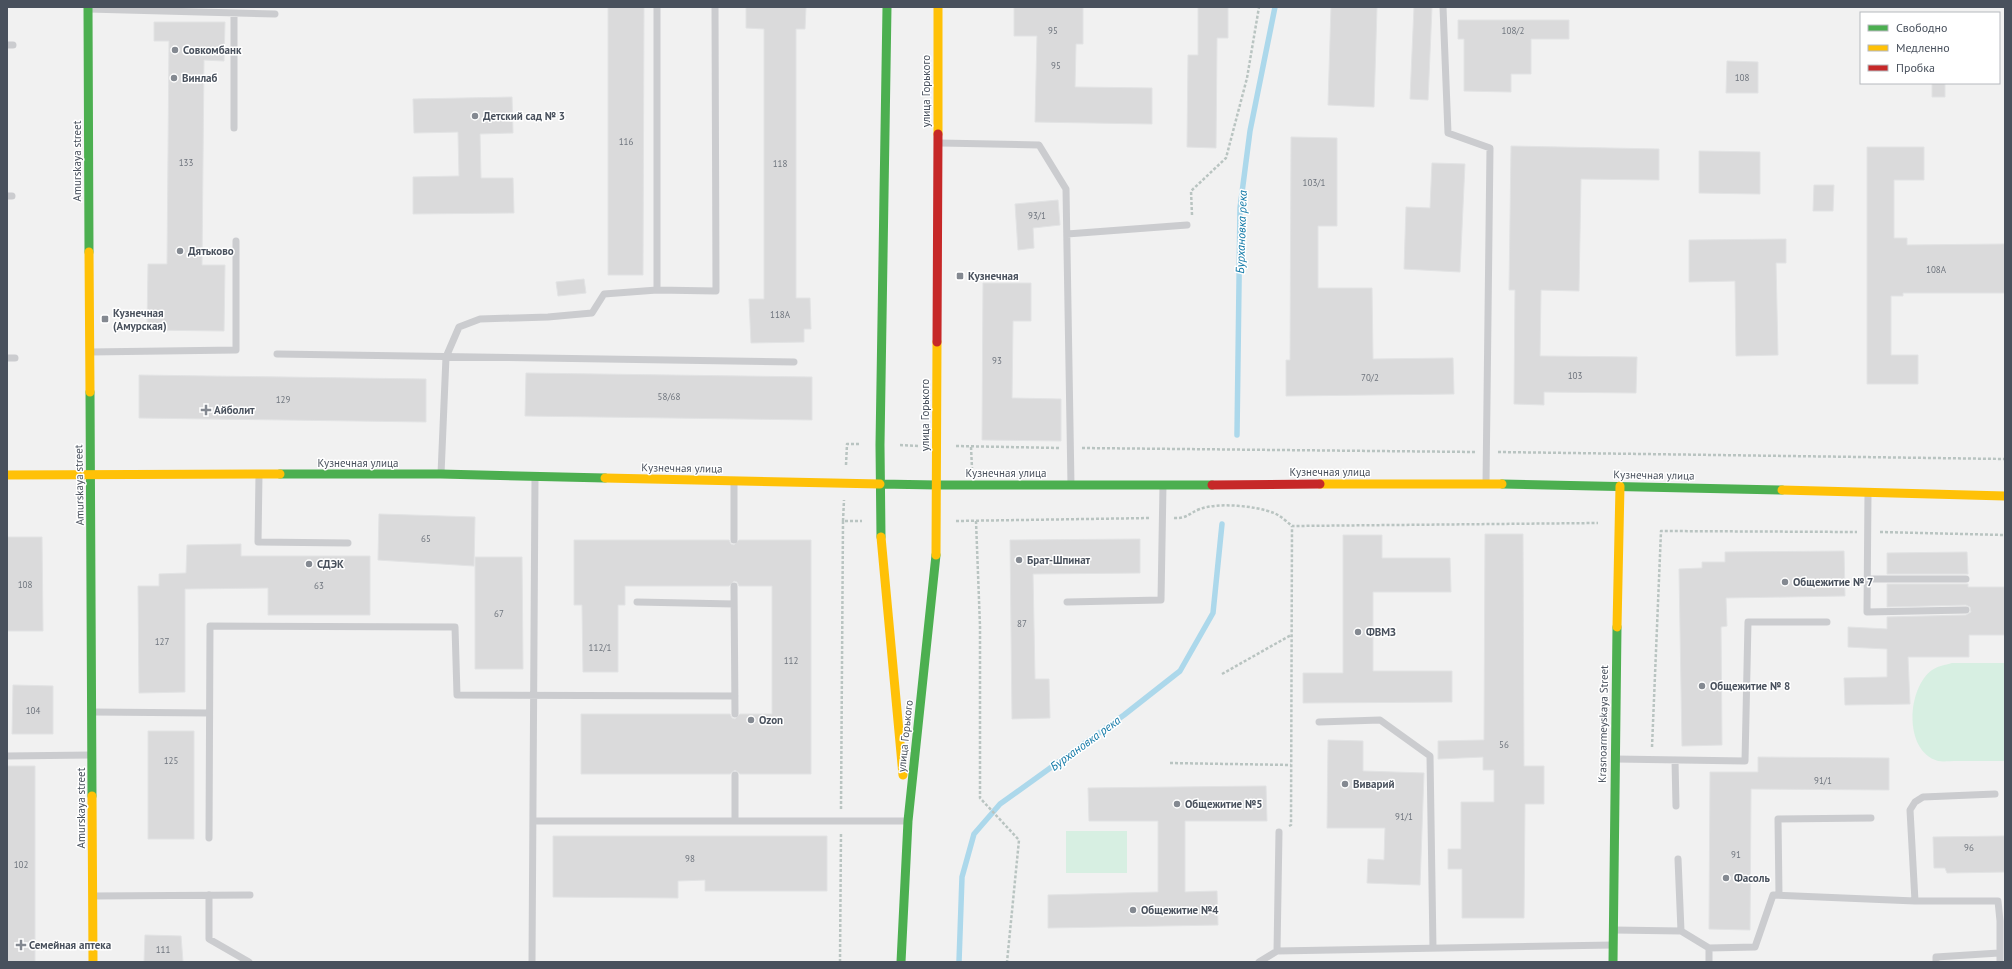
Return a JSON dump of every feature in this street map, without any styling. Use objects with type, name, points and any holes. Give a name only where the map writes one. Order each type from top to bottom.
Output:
[{"type":"street","name":"улица Горького","points":[[887,7],[880,484],[881,548],[908,821]]},
{"type":"street","name":"улица Горького","points":[[901,962],[908,821],[937,546],[938,7]]},
{"type":"street","name":"Amurskaya street","points":[[88,8],[93,712],[93,962]]},
{"type":"street","name":"Кузнечная улица","points":[[7,475],[441,474],[937,485],[1486,484],[2005,496]]},
{"type":"street","name":"Krasnoarmeyskaya Street","points":[[1613,962],[1614,759],[1620,486]]},
{"type":"lane","points":[[657,7],[657,290]]},
{"type":"lane","points":[[441,474],[446,357],[460,327],[480,319],[548,317],[592,313],[604,294],[657,290],[716,292],[715,7]]},
{"type":"lane","points":[[1443,7],[1448,133],[1490,148],[1486,484]]},
{"type":"lane","points":[[88,8],[234,14],[275,14]]},
{"type":"lane","points":[[234,14],[234,128]]},
{"type":"lane","points":[[938,143],[1039,145],[1066,189],[1071,485]]},
{"type":"lane","points":[[1067,234],[1186,225]]},
{"type":"lane","points":[[90,352],[236,350],[236,241]]},
{"type":"lane","points":[[277,354],[794,362]]},
{"type":"lane","points":[[7,358],[15,358]]},
{"type":"lane","points":[[259,475],[258,542],[348,543]]},
{"type":"lane","points":[[532,962],[535,476]]},
{"type":"lane","points":[[734,481],[734,540]]},
{"type":"lane","points":[[1067,602],[1161,600],[1161,518],[1163,485]]},
{"type":"lane","points":[[1868,493],[1867,612],[1966,610]]},
{"type":"lane","points":[[1868,579],[1966,579]]},
{"type":"lane","points":[[734,586],[735,714]]},
{"type":"lane","points":[[637,602],[734,604]]},
{"type":"lane","points":[[1614,759],[1745,761],[1748,622],[1827,622]]},
{"type":"lane","points":[[210,838],[210,626],[455,627],[457,695],[534,697],[734,696]]},
{"type":"lane","points":[[93,712],[209,713]]},
{"type":"lane","points":[[1319,722],[1380,720],[1430,756],[1433,948]]},
{"type":"lane","points":[[7,756],[93,755]]},
{"type":"lane","points":[[1675,760],[1676,806]]},
{"type":"lane","points":[[735,775],[735,821]]},
{"type":"lane","points":[[1915,901],[1910,810],[1915,802],[1923,797],[1996,794]]},
{"type":"lane","points":[[1779,895],[1778,819],[1871,818]]},
{"type":"lane","points":[[533,821],[908,821]]},
{"type":"lane","points":[[1276,951],[1279,832]]},
{"type":"lane","points":[[1678,859],[1681,931]]},
{"type":"lane","points":[[209,895],[209,939],[249,962]]},
{"type":"lane","points":[[93,896],[250,895]]},
{"type":"lane","points":[[1614,930],[1681,931],[1709,948],[1755,947],[1773,895],[1915,901],[1998,901],[2003,921],[1999,953],[2000,962]]},
{"type":"lane","points":[[1259,962],[1276,951],[1613,945]]},
{"type":"lane","points":[[1709,948],[1709,962]]},
{"type":"lane","points":[[1936,962],[1936,957],[1999,953]]},
{"type":"path","points":[[1186,225],[1193,223],[1191,191],[1226,158],[1247,78],[1259,7]]},
{"type":"path","points":[[971,447],[1258,448],[2005,459]]},
{"type":"path","points":[[948,521],[1183,519],[1200,509],[1215,506],[1256,508],[1276,514],[1292,526],[1598,522]]},
{"type":"path","points":[[840,962],[843,521],[862,521]]},
{"type":"path","points":[[976,521],[980,626],[980,798],[1019,840],[1007,962]]},
{"type":"path","points":[[1279,832],[1291,825],[1292,526]]},
{"type":"path","points":[[1652,760],[1661,531],[1868,532],[2005,535]]},
{"type":"path","points":[[1222,674],[1292,635]]},
{"type":"path","points":[[1170,763],[1291,765]]},
{"type":"green space","points":[[1952,663],[2005,663],[2005,761],[1938,761],[1927,755],[1919,745],[1914,733],[1912,718],[1917,690],[1932,670]]},
{"type":"green space","points":[[1066,831],[1127,831],[1127,873],[1066,873]]},
{"type":"building","points":[[608,7],[644,7],[643,275],[608,275]]},
{"type":"building","points":[[746,7],[806,7],[805,29],[796,29],[796,298],[810,298],[811,329],[804,329],[804,342],[751,343],[749,299],[764,299],[764,29],[746,28]]},
{"type":"building","points":[[1014,7],[1083,7],[1083,44],[1076,44],[1075,87],[1152,88],[1152,124],[1035,122],[1037,36],[1014,36]]},
{"type":"building","points":[[1198,7],[1228,7],[1228,38],[1217,38],[1216,148],[1187,147],[1188,55],[1198,55]]},
{"type":"building","points":[[1331,7],[1377,7],[1374,107],[1328,105]]},
{"type":"building","points":[[1414,7],[1432,7],[1428,100],[1410,99]]},
{"type":"building","points":[[1458,20],[1569,20],[1569,39],[1531,39],[1531,74],[1511,74],[1511,92],[1464,91],[1464,39],[1458,39]]},
{"type":"building","points":[[154,22],[225,22],[224,61],[204,60],[202,265],[225,265],[224,331],[147,330],[148,264],[167,264],[169,41],[154,41]]},
{"type":"building","points":[[1727,61],[1758,62],[1758,93],[1726,93]]},
{"type":"building","points":[[1932,84],[1945,84],[1945,97],[1932,97]]},
{"type":"building","points":[[512,97],[513,133],[480,134],[481,178],[513,178],[514,213],[413,214],[413,177],[459,176],[458,132],[414,133],[413,99]]},
{"type":"building","points":[[1291,137],[1337,138],[1337,226],[1318,226],[1318,288],[1372,288],[1373,359],[1453,358],[1454,394],[1286,396],[1286,360],[1290,360]]},
{"type":"building","points":[[1511,146],[1659,149],[1659,180],[1581,179],[1579,291],[1541,290],[1540,356],[1637,357],[1636,393],[1544,392],[1544,405],[1514,404],[1515,290],[1509,290]]},
{"type":"building","points":[[1867,147],[1924,147],[1924,180],[1894,180],[1894,238],[1907,238],[1907,245],[2005,244],[2005,293],[1903,293],[1903,296],[1891,296],[1891,355],[1918,355],[1918,384],[1867,384]]},
{"type":"building","points":[[1699,151],[1760,152],[1760,194],[1699,193]]},
{"type":"building","points":[[1432,163],[1465,164],[1460,272],[1404,269],[1406,207],[1430,208]]},
{"type":"building","points":[[1814,185],[1834,185],[1833,211],[1813,211]]},
{"type":"building","points":[[1058,200],[1060,225],[1033,228],[1034,248],[1018,250],[1015,204]]},
{"type":"building","points":[[1786,239],[1786,263],[1776,263],[1778,355],[1736,356],[1735,281],[1689,282],[1689,240]]},
{"type":"building","points":[[584,279],[586,293],[558,296],[556,282]]},
{"type":"building","points":[[983,283],[1031,283],[1031,321],[1013,321],[1012,398],[1061,399],[1061,441],[982,440]]},
{"type":"building","points":[[526,373],[812,377],[812,420],[525,416]]},
{"type":"building","points":[[139,375],[426,379],[426,422],[139,418]]},
{"type":"building","points":[[379,514],[475,517],[474,566],[378,560]]},
{"type":"building","points":[[1485,534],[1523,534],[1524,766],[1544,766],[1544,804],[1525,804],[1524,918],[1462,918],[1462,869],[1448,869],[1448,849],[1461,849],[1461,802],[1494,802],[1494,770],[1483,770],[1483,757],[1438,759],[1438,741],[1484,740]]},
{"type":"building","name":"ФВМЗ","points":[[1343,535],[1382,535],[1382,558],[1450,558],[1451,592],[1373,592],[1373,671],[1452,671],[1452,702],[1303,703],[1303,673],[1343,673]]},
{"type":"building","points":[[7,537],[42,537],[43,631],[7,631]]},
{"type":"building","points":[[1140,539],[1140,573],[1033,574],[1035,679],[1049,679],[1050,718],[1012,719],[1010,540]]},
{"type":"building","points":[[574,540],[729,540],[731,544],[734,545],[739,540],[811,540],[811,774],[740,774],[735,770],[730,774],[581,774],[581,714],[730,714],[732,718],[735,719],[740,714],[772,714],[772,586],[739,586],[737,582],[734,581],[729,586],[625,586],[625,605],[618,605],[618,672],[583,672],[582,605],[574,605]]},
{"type":"building","points":[[241,544],[241,556],[370,556],[370,615],[268,615],[268,588],[185,589],[185,692],[139,693],[138,586],[159,586],[159,574],[186,573],[187,545]]},
{"type":"building","points":[[1844,551],[1845,596],[1726,598],[1727,626],[1721,627],[1722,745],[1682,746],[1679,569],[1702,568],[1702,562],[1725,562],[1725,552]]},
{"type":"building","points":[[1967,552],[1968,574],[1887,574],[1887,553]]},
{"type":"building","points":[[475,557],[522,557],[523,669],[475,669]]},
{"type":"building","points":[[1887,584],[1968,584],[1968,587],[2005,587],[2005,635],[1969,635],[1969,657],[1908,657],[1910,704],[1845,705],[1844,678],[1887,677],[1887,649],[1848,647],[1848,627],[1887,629],[1887,617],[1966,615],[1971,612],[1970,607],[1966,605],[1887,607]]},
{"type":"building","points":[[13,685],[53,686],[53,734],[12,734]]},
{"type":"building","points":[[148,731],[194,731],[194,839],[148,839]]},
{"type":"building","points":[[1328,740],[1363,741],[1363,771],[1424,773],[1420,885],[1367,883],[1368,859],[1384,860],[1385,828],[1327,828]]},
{"type":"building","points":[[1758,757],[1889,758],[1889,790],[1751,789],[1750,930],[1709,929],[1710,772],[1758,772]]},
{"type":"building","points":[[7,766],[35,766],[35,962],[7,962]]},
{"type":"building","points":[[1266,786],[1267,821],[1185,821],[1185,892],[1217,891],[1218,925],[1048,928],[1048,895],[1158,892],[1158,821],[1089,821],[1088,788]]},
{"type":"building","points":[[553,836],[827,836],[827,891],[705,891],[705,880],[678,881],[678,898],[553,897]]},
{"type":"building","points":[[2005,836],[2005,872],[1947,873],[1945,868],[1934,868],[1933,837]]},
{"type":"building","points":[[145,935],[181,936],[183,962],[144,962]]},
{"type":"waterway","name":"Бурхановка река","points":[[1237,435],[1240,208],[1250,131],[1275,7]]},
{"type":"waterway","name":"Бурхановка река","points":[[959,962],[962,877],[974,834],[1000,804],[1124,715],[1180,671],[1213,613],[1222,524]]},
{"type":"traffic: fast","points":[[88,7],[89,252]]},
{"type":"traffic: fast","points":[[881,537],[880,445],[887,7]]},
{"type":"traffic: fast","points":[[90,392],[92,796]]},
{"type":"traffic: fast","points":[[280,474],[441,474],[605,478]]},
{"type":"traffic: fast","points":[[880,484],[937,485]]},
{"type":"traffic: fast","points":[[1502,484],[1782,490]]},
{"type":"traffic: fast","points":[[937,485],[1212,485]]},
{"type":"traffic: fast","points":[[901,962],[908,821],[936,555]]},
{"type":"traffic: fast","points":[[1613,962],[1617,627]]},
{"type":"traffic: slow","points":[[938,7],[938,134]]},
{"type":"traffic: slow","points":[[89,252],[90,392]]},
{"type":"traffic: slow","points":[[936,555],[937,342]]},
{"type":"traffic: slow","points":[[7,475],[280,474]]},
{"type":"traffic: slow","points":[[605,478],[880,484]]},
{"type":"traffic: slow","points":[[1320,484],[1502,484]]},
{"type":"traffic: slow","points":[[1617,627],[1620,486]]},
{"type":"traffic: slow","points":[[1782,490],[2005,496]]},
{"type":"traffic: slow","points":[[881,537],[903,775]]},
{"type":"traffic: slow","points":[[92,796],[93,962]]},
{"type":"traffic: jam","points":[[937,342],[938,134]]},
{"type":"traffic: jam","points":[[1212,485],[1320,484]]},
{"type":"place","name":"Совкомбанк","points":[[175,50]]},
{"type":"place","name":"Винлаб","points":[[174,78]]},
{"type":"place","name":"Детский сад № 3","points":[[475,116]]},
{"type":"place","name":"Дятьково","points":[[180,251]]},
{"type":"place","name":"Кузнечная","points":[[960,276]]},
{"type":"place","name":"Кузнечная (Амурская)","points":[[105,319]]},
{"type":"place","name":"Айболит","points":[[206,410]]},
{"type":"place","name":"Брат-Шпинат","points":[[1019,560]]},
{"type":"place","name":"СДЭК","points":[[309,564]]},
{"type":"place","name":"Общежитие № 7","points":[[1785,582]]},
{"type":"place","name":"ФВМЗ","points":[[1358,632]]},
{"type":"place","name":"Общежитие № 8","points":[[1702,686]]},
{"type":"place","name":"Ozon","points":[[751,720]]},
{"type":"place","name":"Виварий","points":[[1345,784]]},
{"type":"place","name":"Общежитие №5","points":[[1177,804]]},
{"type":"place","name":"Фасоль","points":[[1726,878]]},
{"type":"place","name":"Общежитие №4","points":[[1133,910]]},
{"type":"place","name":"Семейная аптека","points":[[21,945]]}]
